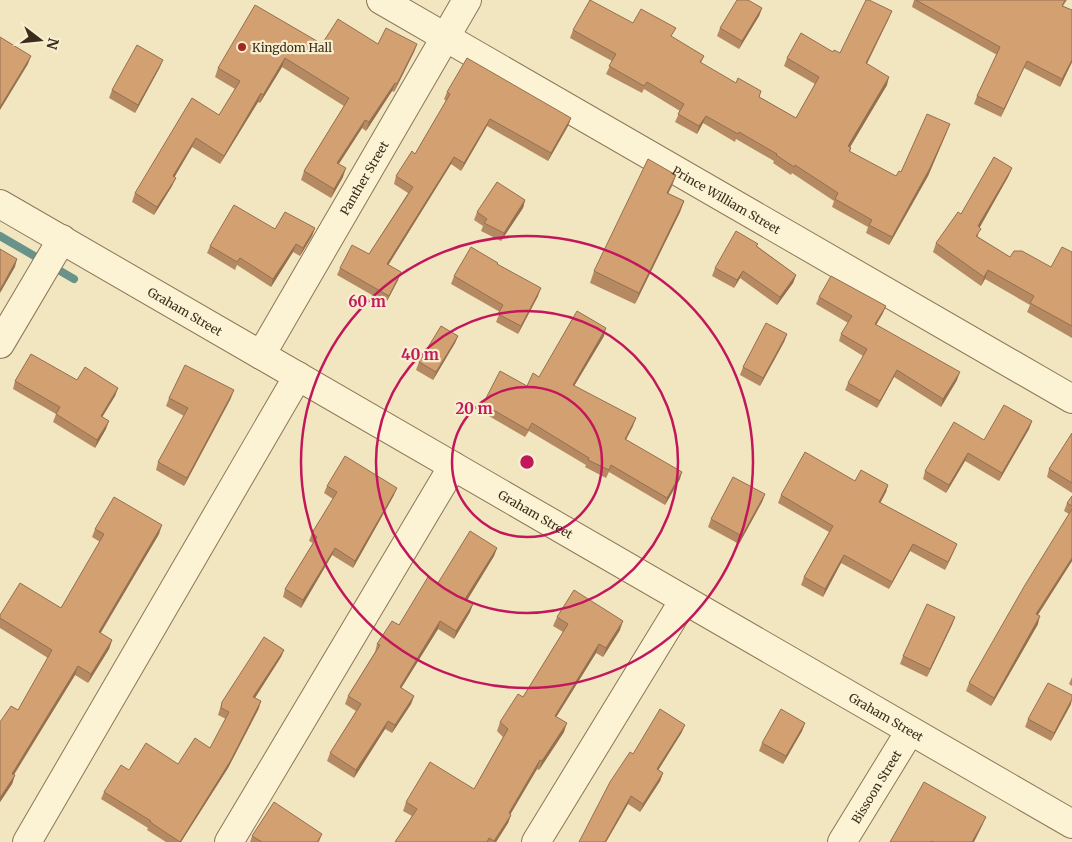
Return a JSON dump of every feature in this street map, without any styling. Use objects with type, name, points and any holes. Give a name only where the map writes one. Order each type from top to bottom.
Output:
[{"type":"street","name":"Prince William Street","points":[[381,0],[1072,399]]},
{"type":"street","name":"Panther Street","points":[[261,355],[467,0]]},
{"type":"street","name":"Graham Street","points":[[0,204],[1072,824]]},
{"type":"street","points":[[0,344],[62,240]]},
{"type":"street","points":[[27,842],[298,376]]},
{"type":"street","points":[[229,842],[453,466]]},
{"type":"street","points":[[536,842],[684,600]]},
{"type":"street","name":"Bissoon Street","points":[[842,842],[910,731]]},
{"type":"building","points":[[590,0],[633,23],[641,9],[676,28],[671,36],[704,56],[700,62],[736,83],[738,78],[761,91],[759,97],[796,118],[819,77],[787,58],[801,33],[833,52],[834,50],[840,53],[866,0],[892,11],[866,63],[889,77],[848,146],[851,148],[849,151],[896,176],[899,171],[901,172],[927,114],[950,124],[930,168],[892,237],[869,225],[872,220],[835,199],[838,193],[795,165],[794,167],[777,154],[706,116],[699,126],[678,114],[684,104],[647,82],[644,86],[609,66],[616,54],[573,30]]},
{"type":"building","points":[[737,0],[748,0],[762,8],[742,41],[720,28]]},
{"type":"building","points":[[916,0],[1065,0],[1062,6],[1072,10],[1072,60],[1062,79],[1027,61],[1004,109],[977,96],[1000,47]]},
{"type":"building","points":[[255,5],[322,44],[338,19],[378,44],[386,28],[417,44],[397,84],[395,83],[369,122],[365,120],[337,163],[346,168],[334,189],[304,171],[349,98],[285,58],[263,95],[261,93],[224,156],[196,138],[173,176],[176,178],[157,207],[135,193],[192,98],[219,115],[240,81],[218,68]]},
{"type":"building","points":[[0,37],[31,56],[0,107]]},
{"type":"building","points":[[137,45],[163,60],[138,105],[112,90]]},
{"type":"building","points":[[467,58],[571,118],[551,153],[490,119],[464,163],[454,157],[387,264],[401,272],[389,296],[340,268],[352,245],[369,254],[413,187],[396,176],[412,151],[415,154],[450,94],[447,92]]},
{"type":"building","points":[[994,157],[1012,168],[978,226],[981,229],[976,236],[1010,257],[1014,251],[1022,251],[1051,267],[1062,247],[1072,252],[1072,326],[1030,303],[1034,296],[988,270],[984,277],[936,243],[958,212],[961,214]]},
{"type":"building","points":[[648,159],[676,175],[667,193],[684,201],[639,293],[594,271]]},
{"type":"building","points":[[497,182],[525,200],[504,233],[484,223],[487,219],[477,212]]},
{"type":"building","points":[[234,205],[275,229],[285,212],[315,228],[303,248],[296,244],[273,279],[240,258],[237,262],[210,246]]},
{"type":"building","points":[[736,231],[758,244],[756,246],[796,275],[780,297],[743,271],[737,280],[715,268]]},
{"type":"building","points":[[471,247],[497,264],[541,288],[521,326],[498,314],[503,305],[454,276]]},
{"type":"building","points":[[0,249],[17,259],[0,290]]},
{"type":"building","points":[[831,276],[886,306],[875,324],[960,372],[943,399],[897,370],[880,401],[848,383],[867,349],[841,334],[852,316],[819,297]]},
{"type":"building","points":[[577,311],[606,328],[573,385],[636,418],[625,439],[682,472],[667,498],[611,465],[609,470],[588,460],[589,458],[532,423],[528,430],[483,404],[500,371],[527,386],[533,373],[539,377]]},
{"type":"building","points":[[766,323],[787,334],[763,378],[743,367]]},
{"type":"building","points":[[441,326],[458,336],[436,372],[419,362]]},
{"type":"building","points":[[31,354],[77,380],[85,367],[118,388],[101,416],[109,421],[97,440],[56,414],[60,407],[15,381]]},
{"type":"building","points":[[185,365],[234,390],[187,478],[158,462],[188,408],[169,398]]},
{"type":"building","points":[[1004,405],[1032,421],[1002,473],[968,453],[949,485],[925,471],[954,422],[984,440]]},
{"type":"building","points":[[1072,433],[1072,483],[1049,469]]},
{"type":"building","points":[[805,452],[855,481],[861,470],[888,485],[879,502],[957,544],[948,562],[913,544],[892,582],[844,555],[825,589],[804,577],[833,526],[781,495]]},
{"type":"building","points":[[345,456],[397,488],[355,561],[335,548],[303,600],[285,589],[317,537],[312,533],[337,492],[327,486]]},
{"type":"building","points":[[733,477],[765,494],[742,536],[711,519]]},
{"type":"building","points":[[1072,496],[1072,506],[1067,503]]},
{"type":"building","points":[[114,497],[162,525],[99,632],[112,640],[91,674],[78,666],[12,774],[15,775],[0,798],[0,722],[11,706],[18,710],[52,650],[0,618],[0,615],[20,583],[61,608],[104,534],[95,529]]},
{"type":"building","points":[[1072,509],[1072,558],[1036,614],[1040,616],[994,698],[969,683],[1025,585]]},
{"type":"building","points":[[470,531],[497,548],[465,599],[473,604],[456,631],[440,621],[400,687],[414,696],[395,725],[388,721],[356,770],[330,753],[361,704],[348,696],[380,645],[377,644],[392,621],[399,625],[428,577],[438,583]]},
{"type":"building","points":[[574,590],[623,621],[606,648],[599,644],[555,716],[567,723],[542,761],[540,760],[509,813],[511,815],[494,841],[489,838],[487,842],[395,842],[417,809],[406,802],[430,762],[474,789],[508,729],[500,722],[518,694],[523,697],[568,624],[557,617]]},
{"type":"building","points":[[927,604],[955,617],[930,669],[903,656]]},
{"type":"building","points":[[264,637],[284,650],[253,697],[261,701],[231,760],[180,842],[151,821],[104,792],[121,765],[129,770],[146,743],[178,764],[195,738],[210,748],[229,712],[221,708],[222,702]]},
{"type":"building","points":[[1048,683],[1072,695],[1072,699],[1054,733],[1028,719]]},
{"type":"building","points":[[660,709],[685,725],[657,769],[663,773],[643,804],[631,796],[605,842],[579,842],[610,782],[630,752],[633,754]]},
{"type":"building","points":[[781,709],[805,723],[786,756],[762,743]]},
{"type":"building","points":[[924,782],[986,817],[972,842],[890,842]]},
{"type":"building","points":[[274,802],[322,834],[317,842],[262,842],[252,836]]},
{"type":"waterway","points":[[0,236],[74,279]]},
{"type":"place","name":"Kingdom Hall","points":[[242,47]]}]
